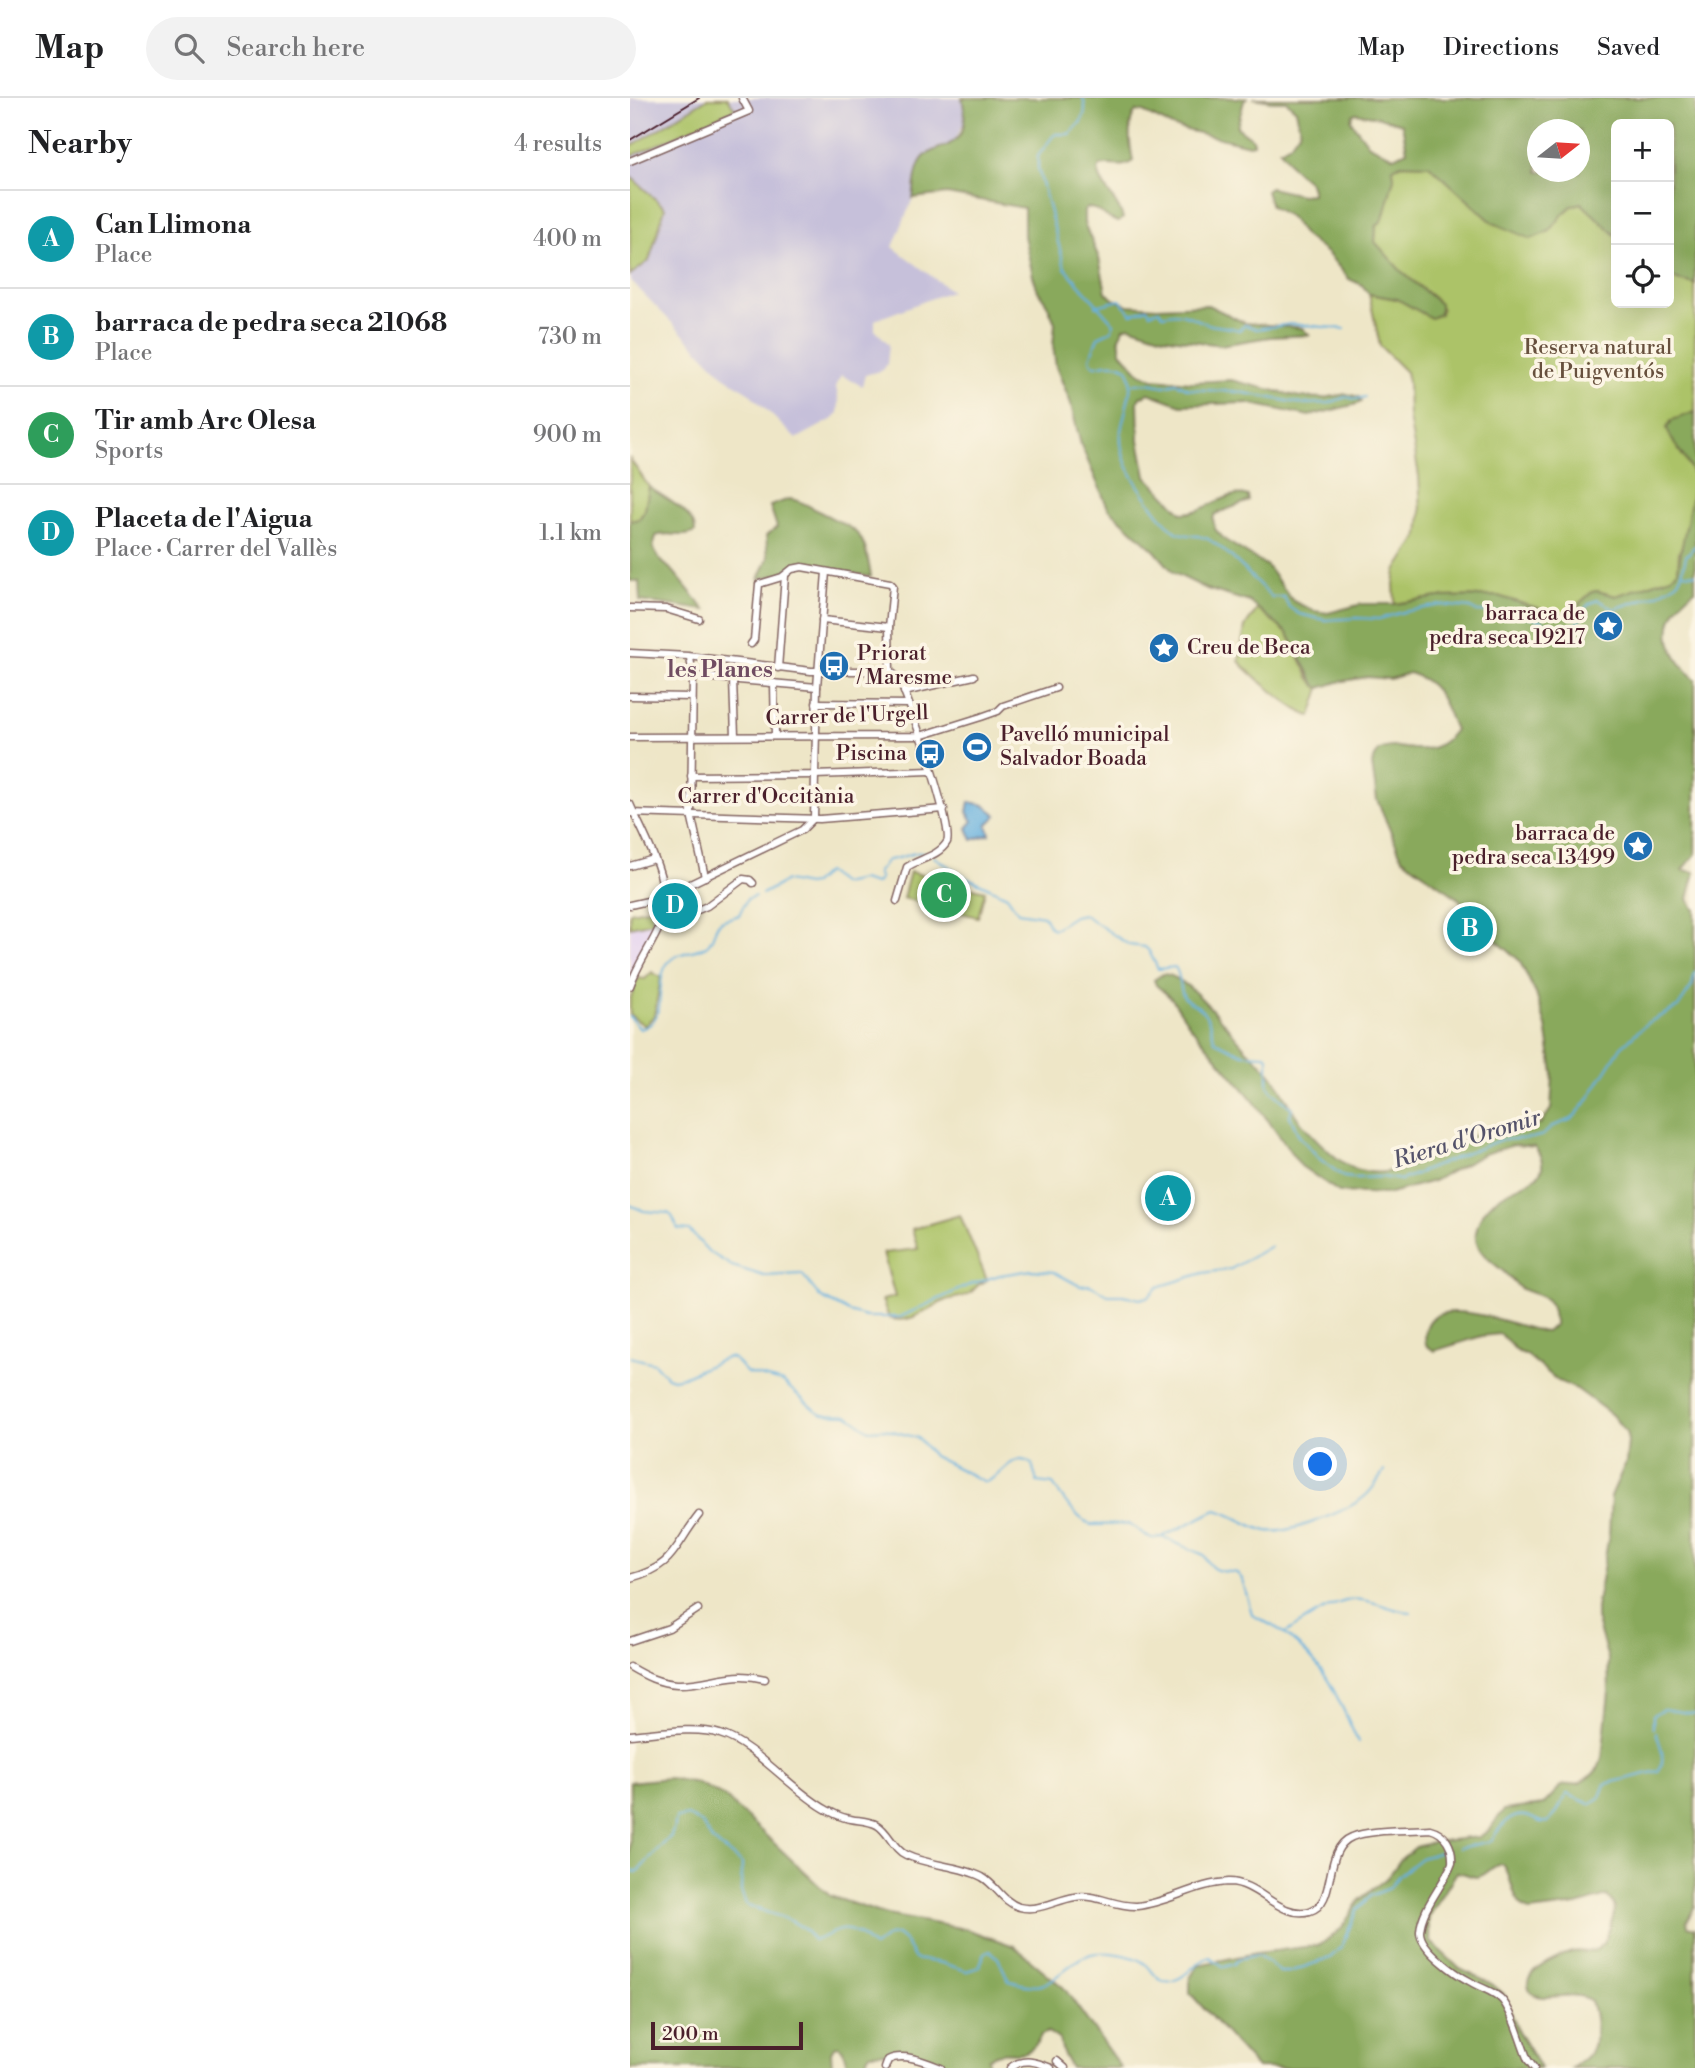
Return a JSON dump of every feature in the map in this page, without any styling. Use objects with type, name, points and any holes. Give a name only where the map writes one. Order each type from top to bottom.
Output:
[{"type":"street","points":[[630,162],[749,111],[742,98]]},
{"type":"street","points":[[751,644],[754,640],[759,584],[785,576],[799,567],[826,572],[893,586],[889,627],[890,671]]},
{"type":"street","points":[[630,905],[665,896],[802,830],[814,818],[816,703],[826,572]]},
{"type":"street","points":[[778,668],[785,576]]},
{"type":"street","points":[[630,608],[666,609],[699,619]]},
{"type":"street","points":[[822,620],[889,627]]},
{"type":"street","points":[[630,653],[818,671],[890,671],[897,676],[944,809],[948,839],[928,858],[907,867],[897,901]]},
{"type":"street","points":[[691,657],[691,814],[705,877]]},
{"type":"street","points":[[693,676],[817,687]]},
{"type":"street","points":[[904,692],[974,676]]},
{"type":"street","points":[[733,680],[735,736]]},
{"type":"street","points":[[774,683],[775,736]]},
{"type":"street","name":"Carrer de l'Urgell","points":[[630,737],[919,736],[981,717],[998,711],[1003,706],[1056,688]]},
{"type":"street","points":[[630,696],[692,697]]},
{"type":"street","points":[[816,703],[908,704]]},
{"type":"street","points":[[691,776],[931,771]]},
{"type":"street","points":[[630,804],[654,859],[665,896],[659,927],[630,986]]},
{"type":"street","name":"Carrer d'Occitània","points":[[632,813],[814,818],[944,809]]},
{"type":"street","points":[[630,866],[654,859]]},
{"type":"street","points":[[659,927],[707,906],[743,879],[753,883]]},
{"type":"street","points":[[630,1578],[652,1572],[669,1559],[699,1515]]},
{"type":"street","points":[[630,1641],[669,1628],[698,1609]]},
{"type":"street","points":[[630,1667],[650,1678],[672,1683],[736,1674],[765,1679]]},
{"type":"street","points":[[630,1735],[708,1732],[731,1738],[825,1809],[846,1819],[874,1823],[883,1829],[904,1854],[980,1876],[1013,1904],[1021,1907],[1040,1908],[1076,1896],[1115,1905],[1137,1906],[1156,1903],[1224,1882],[1242,1882],[1283,1908],[1306,1912],[1320,1905],[1335,1857],[1341,1844],[1350,1837],[1366,1833],[1430,1829],[1440,1831],[1449,1844],[1452,1863],[1425,1914],[1420,1931],[1421,1939],[1429,1951],[1455,1972],[1503,2001],[1534,2068]]},
{"type":"street","points":[[885,2068],[889,2059],[898,2057],[941,2068]]},
{"type":"street","points":[[1057,2061],[1065,2068]]},
{"type":"street","points":[[1010,2068],[1016,2063],[1024,2062],[1051,2068]]},
{"type":"shaded area","points":[[630,98],[708,98],[630,147]]},
{"type":"shaded area","points":[[728,98],[962,98],[966,119],[955,140],[917,172],[913,198],[893,247],[951,291],[875,320],[875,330],[889,344],[887,364],[883,370],[865,375],[862,386],[841,375],[836,387],[838,413],[833,419],[796,439],[748,392],[725,377],[630,280],[630,275],[649,261],[665,208],[630,176],[630,157],[734,110]]},
{"type":"shaded area","points":[[658,905],[660,907],[657,923],[630,979],[630,911]]},
{"type":"green space","points":[[708,98],[728,98],[735,109],[630,157],[630,147]]},
{"type":"green space","points":[[962,98],[1247,98],[1237,127],[1253,139],[1254,144],[1249,145],[1174,127],[1136,111],[1130,129],[1133,161],[1125,165],[1100,166],[1098,170],[1123,218],[1119,222],[1115,221],[1092,208],[1087,208],[1084,211],[1084,223],[1099,258],[1106,292],[1113,299],[1128,305],[1157,307],[1208,305],[1245,323],[1302,328],[1309,335],[1270,337],[1221,345],[1163,337],[1129,326],[1124,328],[1119,337],[1121,352],[1140,373],[1153,379],[1192,382],[1231,380],[1300,397],[1323,398],[1347,394],[1359,397],[1361,402],[1357,404],[1309,416],[1247,403],[1181,405],[1149,393],[1138,401],[1139,440],[1146,476],[1182,513],[1199,510],[1233,495],[1248,496],[1249,501],[1215,514],[1215,529],[1225,540],[1267,566],[1293,601],[1314,611],[1328,613],[1362,604],[1395,604],[1439,597],[1498,596],[1566,617],[1574,614],[1581,602],[1592,592],[1616,596],[1671,577],[1678,571],[1692,496],[1693,475],[1667,428],[1672,420],[1695,412],[1695,590],[1675,611],[1670,634],[1676,657],[1695,679],[1695,855],[1683,870],[1695,872],[1688,899],[1695,910],[1695,1906],[1687,1921],[1688,1926],[1695,1928],[1695,2068],[1572,2068],[1584,2059],[1595,2040],[1591,2001],[1576,1996],[1542,1997],[1530,1991],[1528,1984],[1535,1971],[1550,1961],[1572,1952],[1593,1951],[1601,1946],[1615,1910],[1614,1904],[1607,1896],[1577,1905],[1530,1911],[1516,1896],[1503,1864],[1476,1877],[1457,1872],[1429,1917],[1429,1932],[1431,1942],[1460,1969],[1492,1984],[1504,1994],[1518,2031],[1540,2068],[1257,2068],[1190,1993],[1190,1978],[1198,1965],[1257,1953],[1320,1945],[1341,1929],[1359,1900],[1388,1877],[1401,1859],[1416,1847],[1433,1842],[1479,1837],[1488,1831],[1504,1810],[1543,1805],[1561,1786],[1580,1783],[1599,1767],[1609,1692],[1608,1659],[1596,1618],[1596,1608],[1609,1535],[1611,1496],[1626,1462],[1628,1441],[1626,1432],[1612,1415],[1577,1389],[1558,1381],[1527,1355],[1518,1352],[1500,1334],[1482,1336],[1434,1351],[1426,1345],[1427,1326],[1437,1316],[1452,1312],[1472,1313],[1546,1332],[1554,1325],[1553,1311],[1547,1301],[1517,1286],[1485,1256],[1476,1239],[1479,1220],[1490,1205],[1540,1173],[1541,1158],[1535,1147],[1514,1145],[1484,1154],[1433,1181],[1387,1194],[1339,1192],[1301,1166],[1253,1100],[1190,1026],[1172,999],[1156,985],[1154,980],[1163,974],[1185,984],[1197,994],[1271,1074],[1305,1127],[1349,1166],[1372,1172],[1395,1170],[1418,1163],[1489,1130],[1514,1124],[1540,1125],[1551,1109],[1553,1073],[1546,1026],[1536,994],[1519,960],[1490,935],[1458,898],[1402,858],[1377,800],[1372,764],[1378,751],[1397,747],[1435,747],[1455,730],[1440,695],[1428,682],[1409,673],[1390,679],[1367,677],[1320,688],[1316,686],[1288,634],[1250,602],[1207,589],[1174,573],[1155,551],[1108,508],[1081,445],[1070,401],[1056,367],[1053,346],[1055,323],[1033,276],[1024,236],[1024,208],[947,194],[913,198],[916,176],[922,160],[953,142],[962,131]]},
{"type":"green space","points":[[1253,98],[1695,98],[1695,284],[1674,278],[1674,119],[1611,119],[1611,231],[1581,203],[1572,206],[1563,214],[1550,231],[1531,239],[1493,223],[1429,165],[1401,164],[1393,168],[1394,178],[1383,219],[1376,227],[1375,242],[1401,271],[1440,304],[1440,314],[1431,318],[1397,299],[1369,294],[1362,285],[1349,279],[1328,254],[1305,236],[1290,217],[1271,206],[1266,191],[1270,188],[1301,195],[1312,194],[1309,183],[1293,168],[1280,150],[1290,144],[1300,130],[1296,110],[1286,101]],"holes":[[[1355,113],[1402,124],[1407,151],[1394,157],[1369,145],[1351,121]]]},
{"type":"green space","name":"Reserva natural de Puigventós","points":[[1401,164],[1429,165],[1530,239],[1550,231],[1572,206],[1582,203],[1595,215],[1611,204],[1611,308],[1674,308],[1674,196],[1695,196],[1695,456],[1682,452],[1691,468],[1695,483],[1685,540],[1679,552],[1678,571],[1671,577],[1616,596],[1592,592],[1581,602],[1574,614],[1566,617],[1498,596],[1439,597],[1395,604],[1396,571],[1419,535],[1419,476],[1409,417],[1406,372],[1380,346],[1369,294],[1397,299],[1431,318],[1440,314],[1442,309],[1436,300],[1400,271],[1375,242],[1376,227],[1384,214],[1394,178],[1392,168]]},
{"type":"green space","points":[[630,176],[665,208],[649,261],[630,275]]},
{"type":"green space","points":[[630,459],[649,487],[645,510],[639,519],[630,521]]},
{"type":"green space","points":[[649,487],[678,506],[694,525],[695,532],[690,534],[656,536],[653,548],[660,560],[674,572],[705,610],[640,601],[639,581],[630,581],[630,521],[639,519],[645,510]]},
{"type":"green space","points":[[789,499],[805,504],[858,534],[866,549],[871,577],[797,563],[780,574],[759,579],[768,558],[766,536],[777,527],[770,506]]},
{"type":"green space","points":[[1258,608],[1288,634],[1310,679],[1320,688],[1311,716],[1286,701],[1239,661],[1245,627]]},
{"type":"green space","points":[[910,872],[985,891],[978,917],[903,898]]},
{"type":"green space","points":[[651,908],[653,922],[630,927],[630,912]]},
{"type":"green space","points":[[652,972],[661,978],[654,1016],[645,1026],[630,1015],[630,1000],[638,978],[645,979]]},
{"type":"green space","points":[[960,1215],[987,1280],[967,1295],[944,1301],[917,1316],[904,1320],[889,1318],[882,1300],[895,1297],[883,1253],[918,1249],[912,1229]]},
{"type":"green space","points":[[668,1778],[698,1783],[725,1797],[830,1896],[887,1915],[966,1929],[1014,1946],[1064,1988],[1121,2068],[1071,2068],[1063,2054],[1060,2040],[1048,2032],[1041,2035],[1035,2045],[1023,2053],[995,2054],[988,2059],[988,2068],[949,2068],[934,2058],[908,2052],[870,2053],[867,2068],[848,2068],[843,2050],[839,2046],[834,2047],[831,2052],[832,2068],[630,2068],[630,1782]]},
{"type":"water","points":[[969,802],[984,805],[997,815],[987,825],[990,834],[972,840],[967,828],[973,821],[967,812]]},
{"type":"waterway","points":[[1083,98],[1085,109],[1080,122],[1069,134],[1053,136],[1038,156],[1038,168],[1065,268],[1114,324],[1111,331],[1098,337],[1090,358],[1092,364],[1124,366],[1129,373],[1131,383],[1121,435],[1129,470],[1156,511],[1171,528],[1181,534],[1204,537],[1217,545],[1272,597],[1284,597],[1289,607],[1299,614],[1325,620],[1379,619],[1440,605],[1471,608],[1477,612],[1510,613],[1540,620],[1557,631],[1575,625],[1590,603],[1598,600],[1614,609],[1658,594],[1677,583],[1686,556],[1695,546]]},
{"type":"waterway","points":[[1096,306],[1120,300],[1132,314],[1147,308],[1150,313],[1159,310],[1163,315],[1177,313],[1211,325],[1239,330],[1245,325],[1257,329],[1291,324],[1345,329]]},
{"type":"waterway","points":[[1133,384],[1164,386],[1176,383],[1189,389],[1239,392],[1303,404],[1329,403],[1346,397],[1365,397]]},
{"type":"waterway","points":[[1682,573],[1695,574]]},
{"type":"waterway","name":"Riera d'Oromir","points":[[762,894],[786,881],[813,884],[826,872],[842,884],[861,880],[875,884],[880,879],[877,873],[887,860],[928,853]]},
{"type":"waterway","name":"Riera d'Oromir","points":[[934,857],[966,877],[1007,896],[1018,912],[1044,916],[1054,929],[1074,916],[1083,914],[1129,945],[1145,947],[1158,969],[1175,967],[1183,995],[1204,1013],[1215,1041],[1243,1054],[1268,1057],[1269,1087],[1292,1108],[1290,1116],[1299,1136],[1321,1160],[1344,1177],[1401,1180],[1500,1140],[1543,1135],[1553,1126],[1572,1119],[1585,1104],[1621,1047],[1647,1023],[1678,1007],[1692,986],[1695,972]]},
{"type":"waterway","name":"Riera d'Oromir","points":[[630,1017],[640,1029],[649,1026],[658,1011],[661,981],[667,964],[680,954],[706,946],[719,923],[739,915],[747,899],[755,896]]},
{"type":"waterway","points":[[630,1205],[644,1211],[668,1213],[678,1229],[689,1230],[709,1252],[732,1266],[764,1276],[802,1274],[820,1297],[849,1312],[866,1317],[900,1317],[971,1284],[1000,1275],[1032,1270],[1054,1272],[1080,1286],[1090,1285],[1108,1295],[1140,1299],[1148,1297],[1158,1287],[1203,1273],[1231,1269],[1271,1246]]},
{"type":"waterway","points":[[630,1357],[654,1363],[667,1377],[673,1379],[728,1357],[734,1359],[747,1373],[783,1382],[822,1414],[847,1415],[869,1430],[885,1429],[918,1438],[933,1456],[985,1482],[1012,1462],[1018,1460],[1032,1464],[1037,1482],[1053,1484],[1085,1522],[1091,1525],[1129,1524],[1151,1539],[1162,1537],[1204,1555],[1217,1570],[1237,1573],[1242,1579],[1252,1614],[1285,1634],[1322,1671],[1358,1742]]},
{"type":"waterway","points":[[1164,1536],[1216,1510],[1267,1531],[1302,1526],[1356,1503],[1370,1491],[1384,1471]]},
{"type":"waterway","points":[[1285,1633],[1322,1610],[1353,1600],[1411,1612]]},
{"type":"waterway","points":[[1653,1728],[1653,1715],[1663,1709],[1695,1714]]},
{"type":"waterway","points":[[1459,1848],[1491,1841],[1503,1825],[1514,1817],[1527,1816],[1541,1822],[1549,1821],[1567,1794],[1590,1804],[1600,1797],[1605,1784],[1658,1771],[1662,1757],[1656,1732]]},
{"type":"waterway","points":[[630,1871],[637,1872],[671,1836],[677,1818],[688,1816],[702,1824],[712,1840],[742,1864],[741,1891],[746,1904],[791,1921],[807,1932],[813,1940],[834,1932],[850,1930],[874,1947],[888,1936],[897,1935],[915,1959],[942,1963],[967,1971],[979,1967],[985,1953],[990,1950],[998,1958],[1009,1981],[1033,1986],[1047,1983],[1077,1960],[1097,1953],[1132,1957],[1146,1965],[1163,1981],[1177,1980],[1210,1957],[1224,1967],[1234,1964],[1238,1959],[1258,1955],[1280,1972],[1289,1972],[1330,1958],[1341,1947],[1357,1910],[1370,1896],[1390,1888],[1399,1875],[1421,1858],[1444,1851]]},
{"type":"railway","points":[[630,140],[699,98]]},
{"type":"place","name":"barraca de pedra seca 19217","points":[[1608,626]]},
{"type":"place","name":"Creu de Beca","points":[[1164,648]]},
{"type":"place","name":"Priorat / Maresme","points":[[834,666]]},
{"type":"place","name":"Pavelló municipal Salvador Boada","points":[[977,747]]},
{"type":"place","name":"Piscina","points":[[930,754]]},
{"type":"place","name":"barraca de pedra seca 13499","points":[[1638,846]]},
{"type":"place","name":"Tir amb Arc Olesa","points":[[944,895]]},
{"type":"place","name":"Placeta de l'Aigua","points":[[675,906]]},
{"type":"place","name":"barraca de pedra seca 21068","points":[[1470,929]]},
{"type":"place","name":"Can Llimona","points":[[1168,1198]]},
{"type":"district","name":"les Planes","points":[[720,670]]}]
